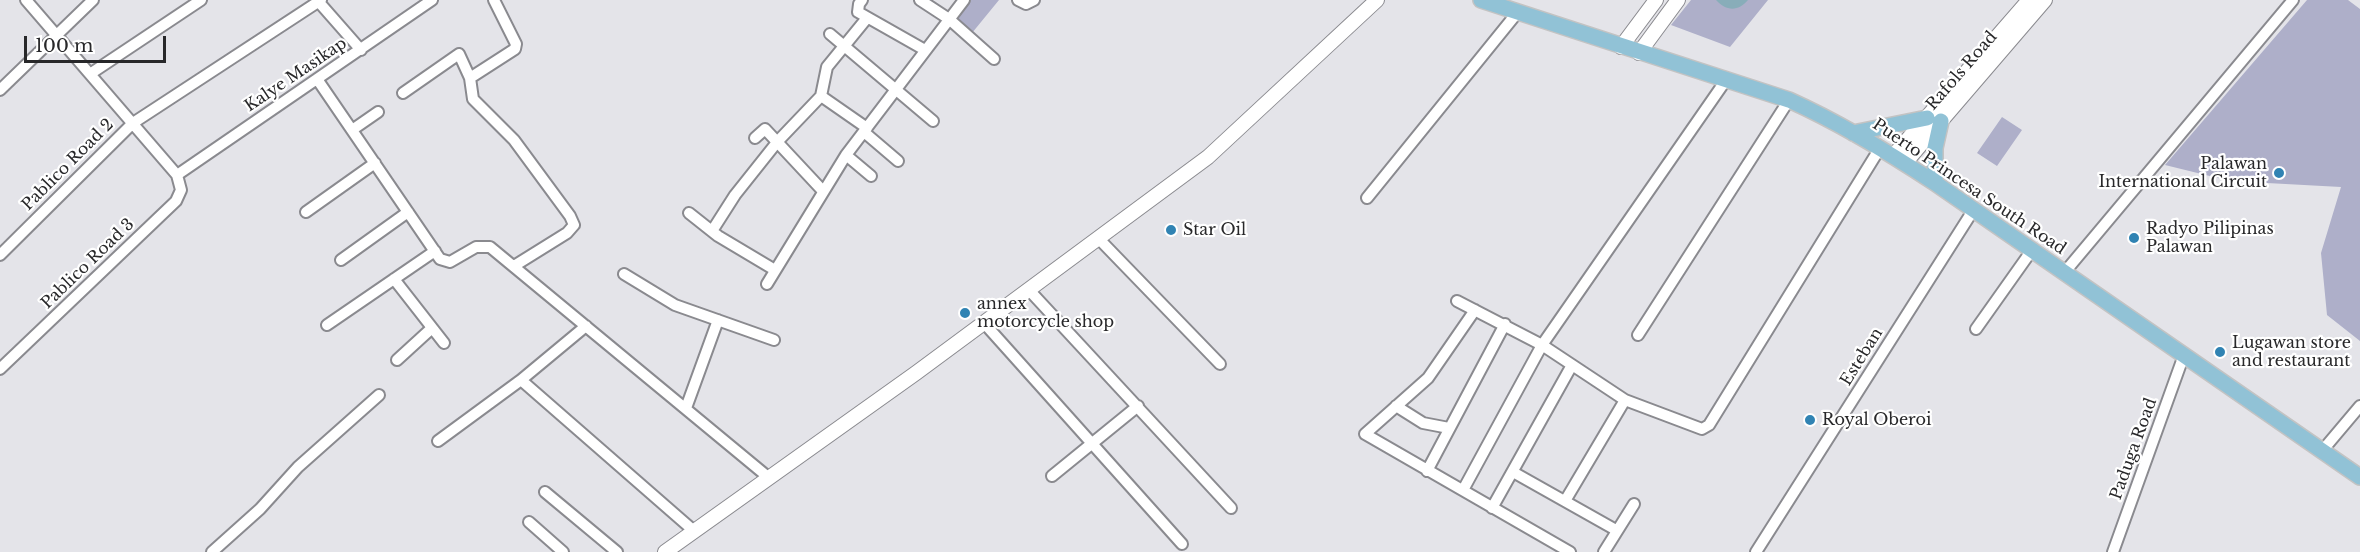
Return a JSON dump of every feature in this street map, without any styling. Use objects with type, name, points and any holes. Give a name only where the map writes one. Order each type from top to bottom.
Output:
[{"type":"main road","name":"Puerto Princesa South Road","points":[[1481,0],[1515,8],[1621,47],[1789,100],[1853,133],[1974,209],[2360,477]]},
{"type":"main road","points":[[1853,133],[1934,119],[1935,183]]},
{"type":"street","points":[[26,0],[177,175]]},
{"type":"street","points":[[0,90],[93,0]]},
{"type":"street","points":[[90,74],[201,0]]},
{"type":"street","name":"Kalye Masikap","points":[[177,175],[432,0]]},
{"type":"street","points":[[470,78],[515,49],[516,44],[494,0]]},
{"type":"street","points":[[862,0],[858,9],[867,18],[926,50]]},
{"type":"street","points":[[920,0],[949,19],[994,59]]},
{"type":"street","points":[[767,284],[822,190],[846,155],[964,0]]},
{"type":"street","points":[[1018,0],[1026,4],[1034,0]]},
{"type":"street","points":[[665,552],[984,323],[1208,157],[1377,0]]},
{"type":"street","points":[[1621,47],[1656,0]]},
{"type":"street","points":[[1640,53],[1678,0]]},
{"type":"street","name":"Rafols Road","points":[[1934,119],[2029,0]]},
{"type":"street","name":"Rafols Road","points":[[1893,156],[1934,119],[2045,0]]},
{"type":"street","points":[[2064,273],[2293,0]]},
{"type":"street","points":[[319,1],[361,50]]},
{"type":"street","name":"Pablico Road 2","points":[[0,255],[133,123],[319,1]]},
{"type":"street","points":[[1367,198],[1515,8]]},
{"type":"street","points":[[712,231],[735,195],[778,141],[821,96],[827,67],[867,18]]},
{"type":"street","points":[[830,34],[933,121]]},
{"type":"street","points":[[403,93],[456,54],[461,56],[470,78],[473,99],[514,140],[574,222],[567,233],[514,266]]},
{"type":"street","points":[[317,79],[443,261],[450,262],[483,245],[490,247],[768,477]]},
{"type":"street","points":[[1463,490],[1542,345],[1726,80]]},
{"type":"street","points":[[821,96],[865,130],[898,161]]},
{"type":"street","points":[[1638,335],[1789,100]]},
{"type":"street","points":[[352,130],[378,112]]},
{"type":"street","points":[[755,138],[764,129],[778,141],[822,190]]},
{"type":"street","points":[[846,155],[871,176]]},
{"type":"street","points":[[1457,302],[1505,324],[1542,345],[1625,400],[1699,429],[1709,425],[1893,156]]},
{"type":"street","points":[[306,212],[375,163]]},
{"type":"street","name":"Pablico Road 3","points":[[0,369],[176,201],[181,190],[177,175]]},
{"type":"street","name":"Esteban","points":[[1756,552],[1974,209]]},
{"type":"street","points":[[341,260],[408,212]]},
{"type":"street","points":[[689,213],[712,231],[775,270]]},
{"type":"street","points":[[1099,239],[1220,364]]},
{"type":"street","points":[[1976,329],[2032,250]]},
{"type":"street","points":[[327,325],[435,251]]},
{"type":"street","points":[[624,274],[675,305],[774,340]]},
{"type":"street","points":[[394,279],[444,343]]},
{"type":"street","points":[[1029,290],[1231,508]]},
{"type":"street","points":[[1474,310],[1433,372],[1365,434],[1570,552]]},
{"type":"street","points":[[686,408],[718,320]]},
{"type":"street","points":[[984,323],[1182,544]]},
{"type":"street","points":[[1427,471],[1505,324]]},
{"type":"street","points":[[438,441],[521,380],[586,326]]},
{"type":"street","points":[[397,360],[432,328]]},
{"type":"street","name":"Paduga Road","points":[[2113,552],[2184,356]]},
{"type":"street","points":[[1492,508],[1572,365]]},
{"type":"street","points":[[521,380],[694,531]]},
{"type":"street","points":[[212,552],[260,509],[298,467],[379,395]]},
{"type":"street","points":[[1565,501],[1625,400]]},
{"type":"street","points":[[1052,476],[1138,406]]},
{"type":"street","points":[[1396,406],[1423,423],[1449,428]]},
{"type":"street","points":[[2322,451],[2360,406]]},
{"type":"street","points":[[1513,472],[1616,530]]},
{"type":"street","points":[[545,492],[617,552]]},
{"type":"street","points":[[1604,552],[1634,504]]},
{"type":"street","points":[[529,522],[563,552]]},
{"type":"shaded area","points":[[971,0],[999,0],[972,33],[955,20]]},
{"type":"shaded area","points":[[1691,0],[1768,0],[1730,47],[1671,25]]},
{"type":"shaded area","points":[[1716,0],[1748,0],[1740,7],[1732,9]]},
{"type":"shaded area","name":"Palawan International Circuit","points":[[2307,0],[2348,0],[2360,9],[2360,341],[2327,315],[2321,253],[2341,187],[2230,181],[2165,165]]},
{"type":"shaded area","points":[[2002,117],[2022,130],[1997,166],[1977,153]]},
{"type":"place","name":"Palawan International Circuit","points":[[2279,173]]},
{"type":"place","name":"Star Oil","points":[[1171,230]]},
{"type":"place","name":"Radyo Pilipinas Palawan","points":[[2134,238]]},
{"type":"place","name":"annex motorcycle shop","points":[[965,313]]},
{"type":"place","name":"Lugawan store and restaurant","points":[[2220,352]]},
{"type":"place","name":"Royal Oberoi","points":[[1810,420]]}]
